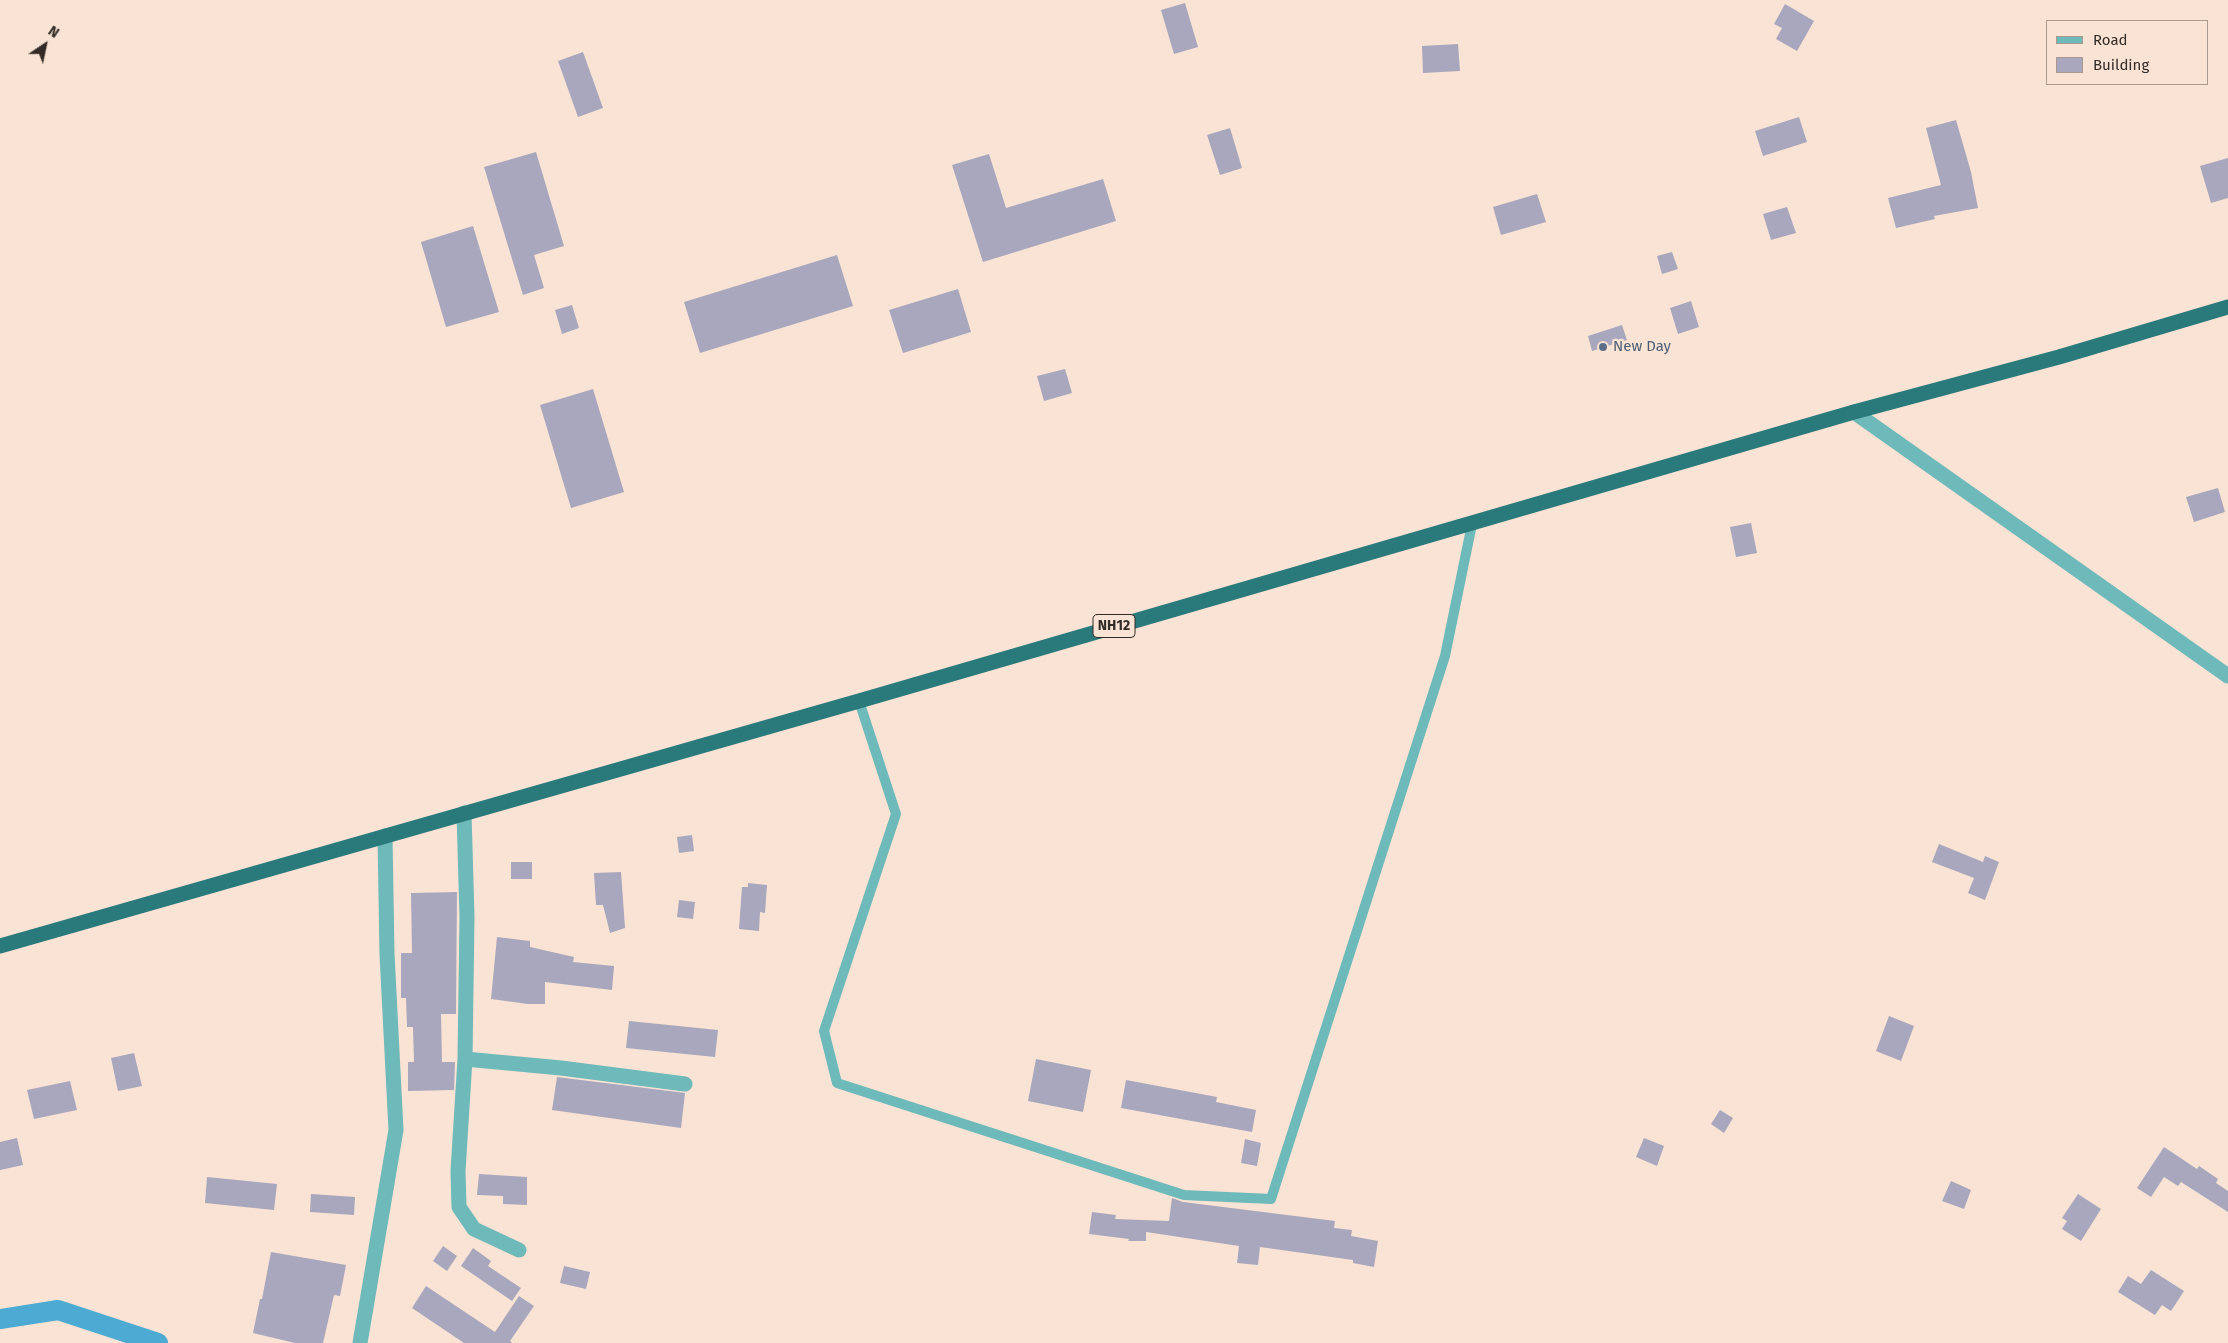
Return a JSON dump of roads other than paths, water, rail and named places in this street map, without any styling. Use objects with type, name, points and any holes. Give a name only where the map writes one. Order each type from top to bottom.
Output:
[{"type":"highway","name":"NH12","points":[[0,946],[859,701],[1854,412],[2059,357],[2228,307]]},
{"type":"street","points":[[1854,412],[2228,676]]},
{"type":"street","points":[[464,813],[467,917],[465,1058],[458,1171],[459,1207],[474,1229],[519,1250]]},
{"type":"street","points":[[360,1343],[396,1130],[387,954],[385,836]]},
{"type":"street","points":[[465,1058],[686,1084]]},
{"type":"lane","points":[[859,701],[896,814],[824,1031],[837,1083],[1184,1195],[1271,1199],[1445,656],[1472,524]]},
{"type":"waterway","points":[[0,1319],[58,1310],[158,1343]]},
{"type":"place","name":"New Day","points":[[1603,347]]}]
